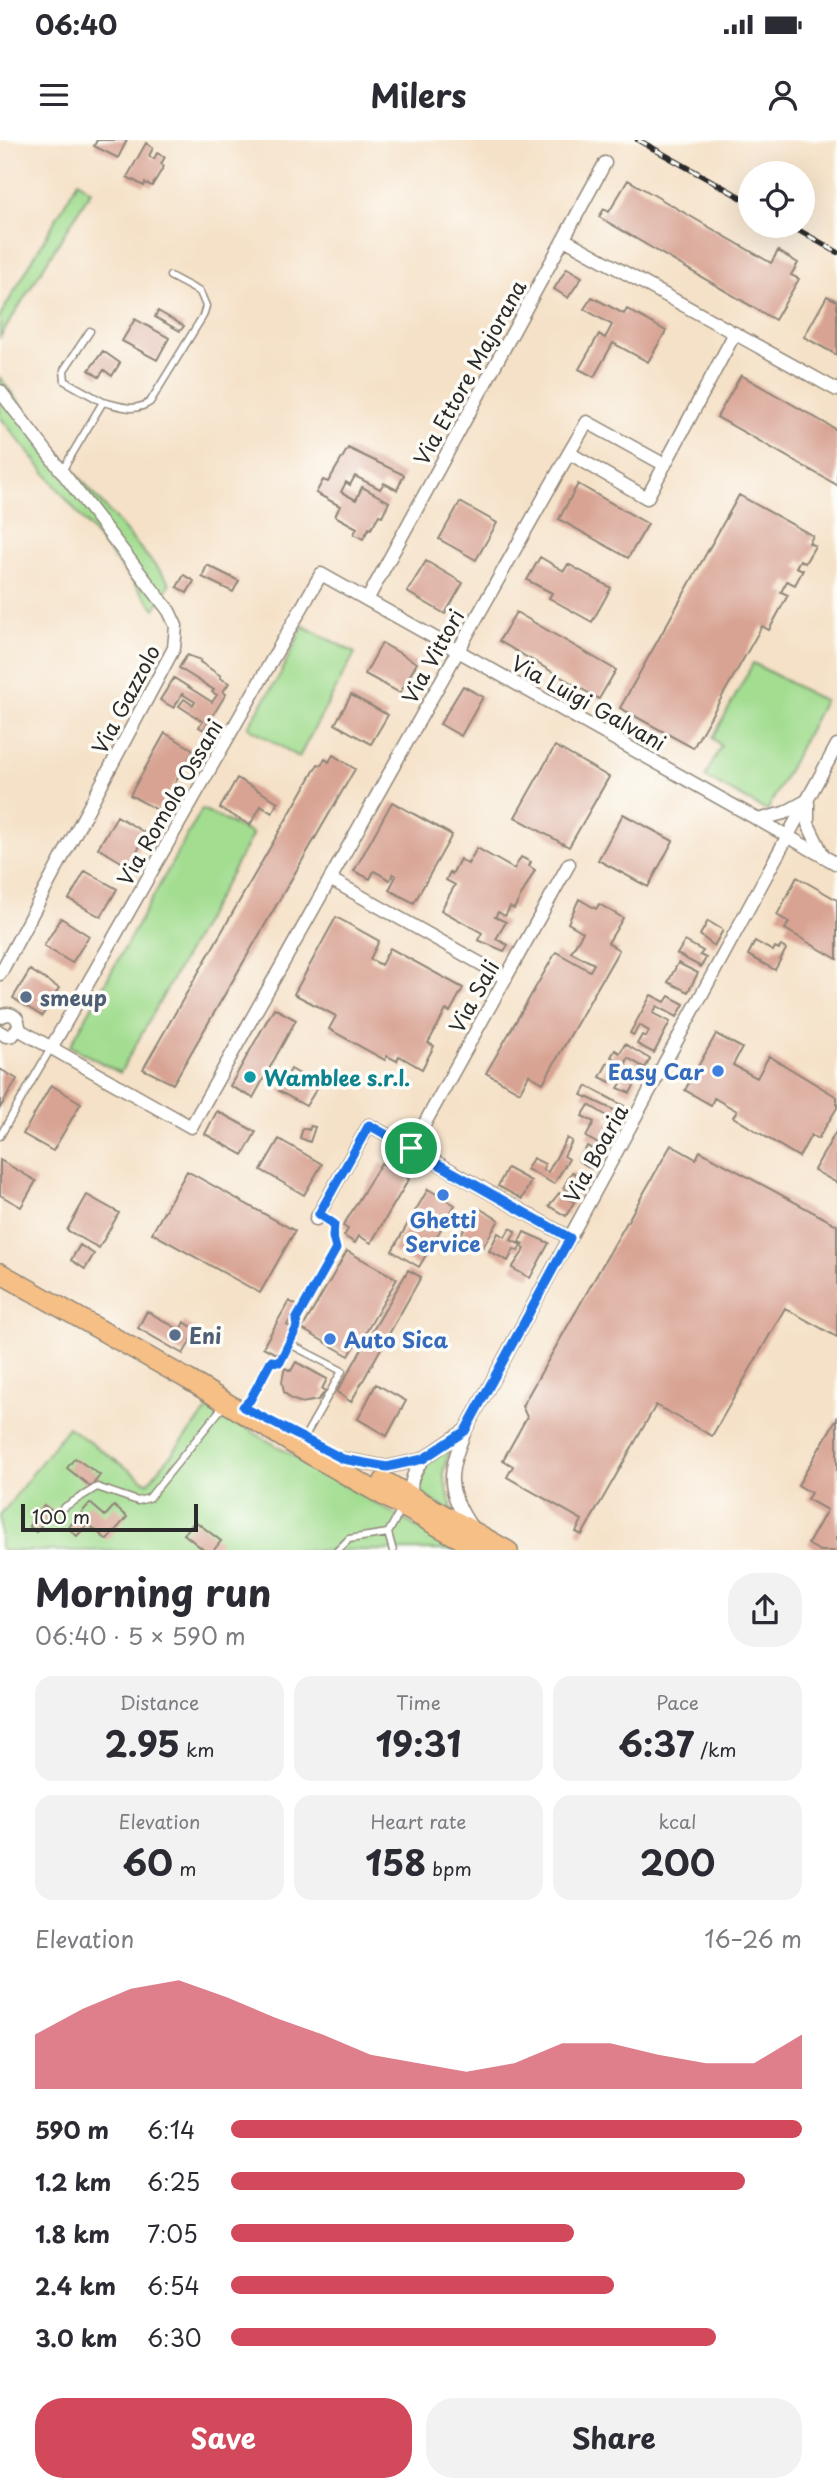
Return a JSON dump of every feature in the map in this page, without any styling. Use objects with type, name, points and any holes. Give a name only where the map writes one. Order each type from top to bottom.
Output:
[{"type":"main road","points":[[0,1273],[235,1405],[343,1459],[407,1501],[425,1518],[482,1550]]},
{"type":"main road","points":[[235,1405],[313,1456],[474,1531],[508,1550]]},
{"type":"street","name":"Via Ettore Majorana","points":[[367,600],[605,163]]},
{"type":"street","points":[[564,239],[837,390]]},
{"type":"street","points":[[569,453],[647,498],[735,333]]},
{"type":"street","name":"Via Gazzolo","points":[[0,391],[169,611],[176,626],[176,641],[0,974]]},
{"type":"street","name":"Via Vittori","points":[[51,1048],[191,1127],[587,422],[665,465]]},
{"type":"street","name":"Via Luigi Galvani","points":[[321,574],[837,864]]},
{"type":"street","name":"Via Romolo Ossani","points":[[51,1048],[321,574]]},
{"type":"street","name":"Via Boaria","points":[[474,1531],[457,1506],[451,1480],[455,1455],[465,1431],[837,745]]},
{"type":"street","points":[[758,820],[784,813],[808,799]]},
{"type":"street","points":[[808,799],[808,824],[824,856]]},
{"type":"street","name":"Via Sali","points":[[411,1148],[569,864]]},
{"type":"street","points":[[330,879],[506,978]]},
{"type":"street","points":[[0,1017],[9,1014],[15,1016],[19,1022],[18,1030],[10,1036],[0,1032]]},
{"type":"street","points":[[18,1030],[51,1048]]},
{"type":"street","points":[[318,1217],[369,1125],[570,1238]]},
{"type":"street","name":"Via Boaria","points":[[343,1459],[387,1467],[423,1459],[465,1431]]},
{"type":"street","points":[[407,1501],[413,1474],[423,1459]]},
{"type":"lane","points":[[90,331],[64,370],[65,381],[103,402],[131,409],[141,408],[150,402],[203,316],[206,306],[200,292],[170,276]]},
{"type":"lane","points":[[62,471],[103,402]]},
{"type":"lane","points":[[0,1136],[51,1048]]},
{"type":"lane","points":[[63,1508],[97,1487],[138,1501],[149,1498],[235,1405],[250,1400],[271,1361],[280,1362],[297,1327],[296,1320],[336,1249],[334,1224],[318,1217]]},
{"type":"lane","points":[[290,1344],[342,1371],[304,1438]]},
{"type":"lane","points":[[393,1550],[388,1533],[407,1501]]},
{"type":"lane","points":[[337,1550],[349,1539],[388,1533]]},
{"type":"green space","points":[[78,181],[91,191],[0,337],[0,316]]},
{"type":"green space","points":[[0,378],[75,472],[170,583],[155,609],[0,417]]},
{"type":"green space","points":[[303,626],[355,653],[299,757],[248,727],[280,675]]},
{"type":"green space","points":[[753,663],[824,701],[767,811],[705,777],[721,746],[713,738]]},
{"type":"green space","points":[[202,809],[253,834],[120,1073],[70,1046]]},
{"type":"green space","points":[[210,1407],[456,1550],[2,1550],[0,1547],[0,1516],[68,1427],[148,1483]]},
{"type":"green space","points":[[450,1447],[443,1473],[453,1513],[417,1492],[422,1470]]},
{"type":"building","points":[[97,140],[127,140],[118,158],[94,146]]},
{"type":"building","points":[[146,143],[153,148],[149,156],[154,159],[157,153],[165,157],[161,164],[164,166],[152,186],[145,183],[144,186],[127,177]]},
{"type":"building","points":[[628,180],[771,263],[778,251],[798,263],[791,275],[799,279],[775,320],[599,217],[604,209],[609,212]]},
{"type":"building","points":[[567,268],[582,277],[568,298],[554,289]]},
{"type":"building","points":[[827,296],[837,301],[837,355],[804,337]]},
{"type":"building","points":[[592,297],[624,314],[627,309],[666,331],[648,362],[613,343],[594,377],[579,369],[599,334],[605,338],[612,325],[584,309]]},
{"type":"building","points":[[158,311],[184,326],[180,331],[155,317]]},
{"type":"building","points":[[135,319],[169,338],[157,360],[122,341]]},
{"type":"building","points":[[103,351],[120,363],[112,376],[104,370],[99,377],[89,370]]},
{"type":"building","points":[[741,375],[837,430],[837,485],[717,417]]},
{"type":"building","points":[[348,448],[404,475],[397,490],[384,483],[380,489],[355,476],[350,485],[346,482],[341,492],[356,500],[362,487],[389,502],[382,516],[379,515],[363,539],[354,534],[357,528],[335,516],[340,506],[316,493],[323,480],[328,482]]},
{"type":"building","points":[[578,484],[648,524],[628,558],[559,519]]},
{"type":"building","points":[[739,495],[813,536],[809,543],[815,546],[805,563],[800,560],[796,567],[803,570],[795,585],[787,581],[781,592],[788,595],[769,630],[762,626],[693,748],[620,708]]},
{"type":"building","points":[[460,502],[497,523],[476,560],[439,539]]},
{"type":"building","points":[[540,557],[564,571],[568,564],[611,588],[592,622],[549,598],[552,593],[527,580]]},
{"type":"building","points":[[426,561],[463,583],[445,614],[407,592]]},
{"type":"building","points":[[207,565],[239,581],[233,592],[202,577]]},
{"type":"building","points":[[184,575],[194,581],[187,593],[177,587]]},
{"type":"building","points":[[516,612],[616,670],[599,699],[499,641]]},
{"type":"building","points":[[382,643],[417,663],[400,693],[365,674]]},
{"type":"building","points":[[187,655],[201,660],[200,662],[229,683],[223,692],[226,694],[204,730],[199,727],[202,721],[179,706],[184,699],[193,705],[195,702],[182,694],[174,708],[160,700],[174,678],[212,702],[217,695],[212,692],[214,690],[179,668]]},
{"type":"building","points":[[463,686],[483,697],[461,736],[440,724]]},
{"type":"building","points":[[351,695],[388,715],[371,744],[335,724]]},
{"type":"building","points":[[165,733],[194,750],[159,811],[130,795]]},
{"type":"building","points":[[555,746],[609,777],[569,847],[515,817]]},
{"type":"building","points":[[333,755],[355,769],[173,1084],[143,1069],[318,764],[321,765],[325,759],[329,762]]},
{"type":"building","points":[[237,778],[278,802],[272,813],[261,806],[250,825],[220,808]]},
{"type":"building","points":[[392,802],[452,835],[414,903],[389,890],[396,876],[393,874],[390,880],[374,871],[370,879],[354,871]]},
{"type":"building","points":[[623,814],[673,841],[648,887],[598,860]]},
{"type":"building","points":[[117,816],[147,834],[128,866],[98,848]]},
{"type":"building","points":[[477,848],[514,869],[521,857],[531,862],[529,866],[535,870],[514,909],[510,907],[505,916],[498,912],[495,917],[506,922],[496,939],[508,945],[504,951],[478,940],[482,933],[441,910],[455,885],[446,880],[450,872],[452,874],[460,859],[468,864]]},
{"type":"building","points":[[85,871],[117,889],[101,917],[69,899]]},
{"type":"building","points":[[797,877],[837,900],[837,959],[785,929],[789,922],[777,915]]},
{"type":"building","points":[[579,899],[596,909],[599,904],[623,918],[608,943],[619,950],[543,1083],[529,1075],[520,1092],[486,1073],[556,952],[590,971],[594,964],[571,952],[583,932],[568,923]]},
{"type":"building","points":[[336,917],[379,941],[370,959],[381,965],[390,948],[463,988],[450,1012],[446,1010],[428,1043],[434,1046],[422,1069],[399,1056],[397,1061],[387,1056],[385,1060],[329,1029],[336,1016],[294,994]]},
{"type":"building","points":[[61,918],[89,936],[72,963],[44,946]]},
{"type":"building","points":[[708,921],[723,930],[714,946],[700,935]]},
{"type":"building","points":[[685,941],[703,951],[700,955],[706,958],[701,967],[677,954]]},
{"type":"building","points":[[755,941],[773,951],[775,947],[779,949],[781,946],[786,949],[775,970],[748,955]]},
{"type":"building","points":[[678,963],[698,973],[688,992],[668,982]]},
{"type":"building","points":[[30,970],[59,988],[42,1016],[13,998]]},
{"type":"building","points":[[651,995],[665,1002],[669,996],[684,1004],[677,1017],[657,1006],[653,1013],[670,1022],[654,1053],[637,1044],[642,1035],[646,1037],[649,1031],[639,1025],[634,1035],[630,1033]]},
{"type":"building","points":[[274,1008],[296,1020],[253,1098],[230,1086]]},
{"type":"building","points":[[716,1034],[742,1048],[733,1065],[757,1078],[769,1056],[837,1097],[837,1108],[818,1139],[811,1135],[799,1157],[733,1117],[737,1111],[714,1098],[711,1105],[685,1090]]},
{"type":"building","points":[[625,1044],[650,1059],[645,1068],[628,1058],[625,1065],[611,1057],[615,1050],[620,1053]]},
{"type":"building","points":[[608,1062],[638,1079],[630,1093],[618,1088],[624,1079],[615,1074],[610,1082],[600,1077]]},
{"type":"building","points":[[0,1069],[17,1079],[0,1108]]},
{"type":"building","points":[[291,1069],[319,1085],[306,1106],[279,1091]]},
{"type":"building","points":[[51,1085],[81,1103],[53,1151],[23,1134]]},
{"type":"building","points":[[587,1086],[624,1106],[620,1113],[582,1095]]},
{"type":"building","points":[[589,1105],[607,1116],[605,1120],[614,1125],[602,1146],[586,1137],[594,1122],[582,1116]]},
{"type":"building","points":[[217,1111],[256,1132],[243,1155],[205,1134]]},
{"type":"building","points":[[311,1126],[315,1127],[310,1142],[300,1138],[303,1128],[309,1130]]},
{"type":"building","points":[[837,1130],[837,1183],[814,1170]]},
{"type":"building","points":[[567,1138],[572,1141],[564,1156],[569,1159],[554,1184],[527,1169],[533,1158],[545,1164],[543,1170],[548,1172]]},
{"type":"building","points":[[279,1139],[322,1164],[304,1195],[261,1170]]},
{"type":"building","points":[[671,1145],[696,1159],[700,1151],[837,1225],[837,1337],[785,1308],[712,1436],[656,1405],[582,1535],[576,1532],[582,1520],[507,1477],[513,1466],[503,1460],[527,1417],[522,1406]]},
{"type":"building","points":[[587,1146],[600,1153],[592,1169],[579,1161]]},
{"type":"building","points":[[0,1160],[36,1181],[21,1207],[0,1195]]},
{"type":"building","points":[[381,1163],[409,1179],[371,1243],[359,1236],[355,1243],[344,1236],[348,1229],[343,1226]]},
{"type":"building","points":[[507,1168],[531,1181],[522,1199],[498,1186]]},
{"type":"building","points":[[187,1171],[295,1231],[260,1293],[152,1233]]},
{"type":"building","points":[[572,1172],[587,1180],[578,1196],[563,1188]]},
{"type":"building","points":[[428,1189],[455,1205],[419,1267],[392,1251]]},
{"type":"building","points":[[559,1193],[574,1202],[566,1216],[549,1206]]},
{"type":"building","points":[[87,1195],[119,1213],[99,1248],[67,1230]]},
{"type":"building","points":[[477,1207],[499,1220],[483,1247],[461,1234]]},
{"type":"building","points":[[510,1228],[516,1231],[511,1240],[521,1245],[518,1251],[514,1249],[508,1261],[489,1251],[498,1233],[505,1237]]},
{"type":"building","points":[[524,1232],[549,1243],[530,1278],[512,1268],[525,1249],[522,1247],[524,1244],[519,1242]]},
{"type":"building","points":[[80,1245],[94,1254],[85,1269],[71,1260]]},
{"type":"building","points":[[347,1251],[397,1279],[349,1356],[302,1329]]},
{"type":"building","points":[[408,1270],[421,1277],[351,1402],[337,1392]]},
{"type":"building","points":[[289,1301],[298,1306],[287,1325],[293,1328],[278,1355],[263,1347]]},
{"type":"building","points":[[147,1311],[180,1330],[184,1322],[197,1330],[183,1354],[138,1328]]},
{"type":"building","points":[[296,1362],[327,1379],[322,1389],[326,1391],[318,1400],[302,1403],[291,1399],[284,1392],[282,1382],[285,1368],[291,1371]]},
{"type":"building","points":[[376,1384],[406,1401],[387,1436],[358,1419]]},
{"type":"building","points":[[837,1418],[837,1550],[818,1550],[808,1544],[827,1510],[807,1499],[811,1493],[798,1485]]},
{"type":"building","points":[[75,1458],[100,1475],[91,1487],[67,1468]]},
{"type":"building","points":[[90,1503],[105,1516],[114,1506],[127,1517],[107,1540],[88,1524],[77,1536],[68,1528]]},
{"type":"building","points":[[44,1505],[52,1511],[36,1532],[29,1526]]},
{"type":"building","points":[[195,1521],[221,1541],[214,1550],[204,1550],[184,1534]]},
{"type":"railway","points":[[638,140],[738,196]]},
{"type":"railway","points":[[812,238],[837,252]]},
{"type":"place","name":"smeup","points":[[26,997]]},
{"type":"place","name":"Easy Car","points":[[718,1071]]},
{"type":"place","name":"Wamblee s.r.l.","points":[[250,1077]]},
{"type":"place","name":"Ghetti Service","points":[[443,1195]]},
{"type":"place","name":"Eni","points":[[175,1335]]},
{"type":"place","name":"Auto Sica","points":[[330,1339]]},
{"type":"route","points":[[369,1125],[411,1148],[570,1238],[465,1431],[423,1459],[387,1467],[343,1459],[243,1407],[250,1400],[271,1361],[280,1362],[297,1327],[296,1320],[336,1249],[334,1224],[319,1214],[369,1125]]}]
